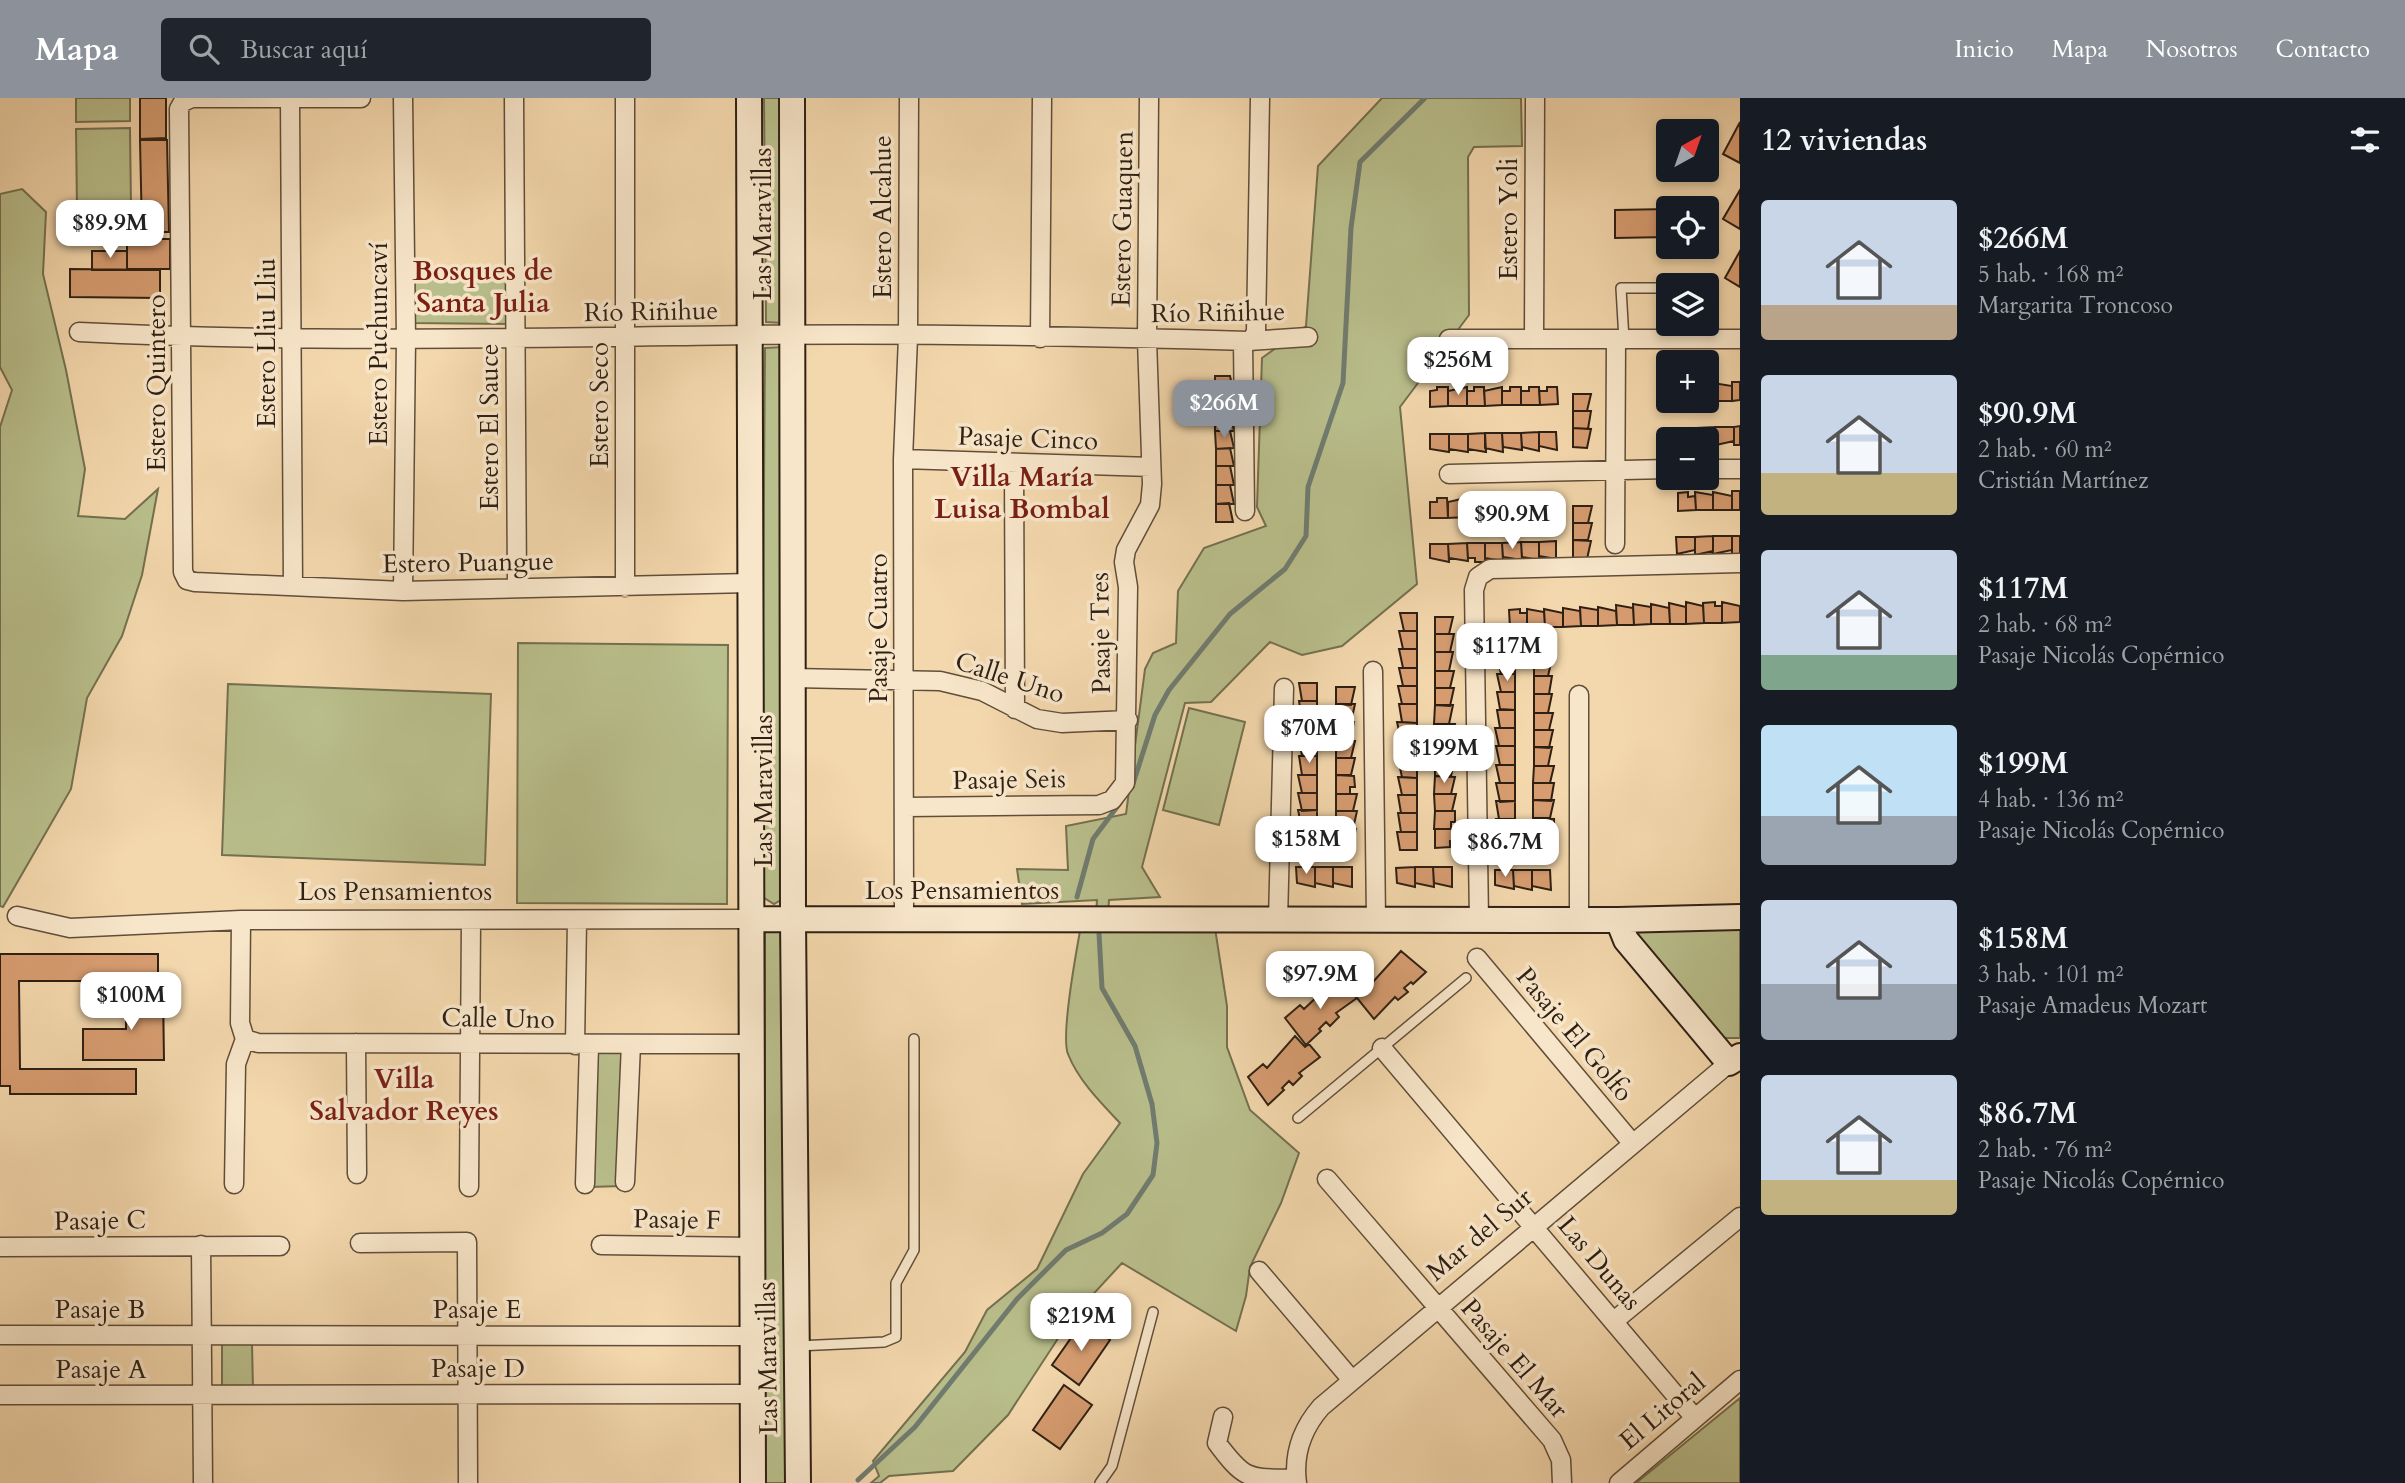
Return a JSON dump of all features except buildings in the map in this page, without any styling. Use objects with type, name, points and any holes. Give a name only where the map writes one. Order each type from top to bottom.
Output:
[{"type":"street","name":"Estero Quintero","points":[[187,580],[183,572],[179,109],[183,102],[192,98],[290,100]]},
{"type":"street","points":[[290,100],[361,98]]},
{"type":"street","name":"Estero Puchuncaví","points":[[403,98],[403,591]]},
{"type":"street","name":"Estero El Sauce","points":[[514,98],[517,588]]},
{"type":"street","name":"Estero Seco","points":[[625,98],[625,587]]},
{"type":"street","name":"Las Maravillas","points":[[749,98],[753,1483]]},
{"type":"street","name":"Las Maravillas","points":[[792,98],[793,919],[799,1483]]},
{"type":"street","name":"Estero Alcahue","points":[[908,337],[909,98]]},
{"type":"street","points":[[1040,338],[1042,98]]},
{"type":"street","name":"Estero Guaquen","points":[[1147,340],[1149,98]]},
{"type":"street","points":[[1245,511],[1247,341],[1256,331],[1260,98]]},
{"type":"street","name":"Estero Yoli","points":[[1534,340],[1535,98]]},
{"type":"street","name":"Estero Lliu Lliu","points":[[290,100],[293,586]]},
{"type":"street","name":"Río Riñihue","points":[[79,332],[183,337],[405,339],[792,335],[1247,341],[1308,337]]},
{"type":"street","name":"Pasaje Cuatro","points":[[904,919],[906,807],[903,459],[908,337]]},
{"type":"street","points":[[1448,339],[1740,339]]},
{"type":"street","name":"Pasaje Tres","points":[[1112,800],[1125,783],[1128,587],[1124,562],[1126,550],[1150,505],[1147,340]]},
{"type":"street","points":[[1615,544],[1620,340]]},
{"type":"street","name":"Pasaje Cinco","points":[[903,459],[1014,465],[1151,467]]},
{"type":"street","points":[[1014,465],[1015,709]]},
{"type":"street","points":[[1449,474],[1656,469]]},
{"type":"street","points":[[1719,469],[1740,469]]},
{"type":"street","points":[[1479,920],[1474,590],[1478,577],[1490,569],[1740,563]]},
{"type":"street","name":"Estero Puangue","points":[[187,580],[403,591],[750,583]]},
{"type":"street","points":[[1373,671],[1376,920]]},
{"type":"street","name":"Calle Uno","points":[[793,678],[905,678],[963,685],[1037,719],[1062,723],[1128,720]]},
{"type":"street","points":[[1278,920],[1284,688]]},
{"type":"street","points":[[1579,695],[1579,920]]},
{"type":"street","name":"Pasaje Seis","points":[[906,807],[1099,805],[1112,800]]},
{"type":"street","name":"Los Pensamientos","points":[[18,916],[70,928],[241,920],[1618,920],[1740,917]]},
{"type":"street","points":[[234,1184],[236,1064],[245,1039],[240,1023],[241,920]]},
{"type":"street","points":[[577,920],[586,1184]]},
{"type":"street","points":[[1618,920],[1626,940],[1735,1059]]},
{"type":"street","points":[[469,1187],[471,921]]},
{"type":"street","name":"Pasaje El Golfo","points":[[1477,958],[1633,1144]]},
{"type":"street","name":"Calle Uno","points":[[245,1039],[258,1043],[752,1044]]},
{"type":"street","points":[[356,1043],[356,1174]]},
{"type":"street","points":[[625,1182],[631,1044]]},
{"type":"street","name":"Las Dunas","points":[[1382,1048],[1694,1417]]},
{"type":"street","name":"Mar del Sur","points":[[1297,1481],[1298,1451],[1308,1424],[1351,1379],[1735,1059]]},
{"type":"street","name":"Pasaje El Mar","points":[[1327,1179],[1552,1440],[1561,1460],[1562,1483]]},
{"type":"street","points":[[1614,1321],[1740,1217]]},
{"type":"street","points":[[360,1243],[467,1242],[468,1483]]},
{"type":"street","points":[[203,1483],[201,1245],[280,1247]]},
{"type":"street","name":"Pasaje C","points":[[0,1247],[201,1245]]},
{"type":"street","name":"Pasaje F","points":[[601,1245],[752,1247]]},
{"type":"street","points":[[1259,1271],[1351,1379]]},
{"type":"street","name":"Pasaje E","points":[[201,1334],[752,1336]]},
{"type":"street","name":"Pasaje B","points":[[0,1335],[201,1334]]},
{"type":"street","name":"El Litoral","points":[[1619,1483],[1740,1380]]},
{"type":"street","name":"Pasaje D","points":[[202,1395],[753,1394]]},
{"type":"street","name":"Pasaje A","points":[[0,1395],[202,1395]]},
{"type":"street","points":[[1223,1417],[1217,1443],[1238,1471],[1251,1478],[1297,1481]]},
{"type":"lane","points":[[1620,340],[1621,288],[1656,288]]},
{"type":"lane","points":[[1298,1118],[1466,978]]},
{"type":"lane","points":[[797,1346],[884,1342],[896,1337],[896,1283],[914,1250],[914,1039]]},
{"type":"lane","points":[[1100,1483],[1112,1466],[1153,1312]]},
{"type":"green space","points":[[76,98],[130,98],[130,121],[76,122]]},
{"type":"green space","points":[[764,98],[782,98],[783,323],[766,322]]},
{"type":"green space","points":[[1382,98],[1521,98],[1522,146],[1474,147],[1468,157],[1469,315],[1400,407],[1417,584],[1342,646],[1302,655],[1270,642],[1211,702],[1185,703],[1142,867],[1160,897],[1109,900],[1107,930],[1215,928],[1227,1006],[1227,1047],[1250,1110],[1299,1153],[1281,1203],[1250,1267],[1246,1296],[1236,1331],[1122,1263],[1072,1317],[1008,1415],[953,1471],[889,1476],[880,1483],[871,1483],[879,1476],[873,1461],[965,1352],[987,1310],[1037,1269],[1083,1174],[1120,1123],[1084,1082],[1072,1064],[1066,1045],[1070,994],[1080,931],[1095,930],[1097,900],[1022,904],[1017,869],[1068,870],[1066,826],[1126,814],[1145,669],[1153,653],[1176,643],[1178,591],[1204,548],[1266,526],[1257,507],[1262,358],[1306,326],[1318,166]]},
{"type":"green space","points":[[130,128],[131,208],[77,209],[76,129]]},
{"type":"green space","points":[[22,189],[46,212],[43,274],[66,370],[85,469],[78,516],[125,519],[158,489],[142,575],[122,636],[87,698],[71,789],[3,907],[0,906],[0,427],[12,390],[0,367],[0,194]]},
{"type":"green space","points":[[507,267],[507,324],[411,323],[412,270]]},
{"type":"green space","points":[[783,347],[784,898],[774,904],[761,896],[765,348]]},
{"type":"green space","points":[[518,643],[728,645],[727,904],[517,903]]},
{"type":"green space","points":[[228,684],[491,694],[485,865],[222,855]]},
{"type":"green space","points":[[1189,708],[1245,722],[1219,825],[1163,810]]},
{"type":"green space","points":[[765,929],[784,929],[786,1483],[765,1483]]},
{"type":"green space","points":[[1633,929],[1740,929],[1740,1038],[1721,1038]]},
{"type":"green space","points":[[627,1047],[622,1186],[590,1187],[592,1048]]},
{"type":"green space","points":[[222,1341],[252,1344],[253,1390],[222,1388]]},
{"type":"green space","points":[[1740,1398],[1740,1483],[1636,1483]]},
{"type":"waterway","points":[[1132,787],[1155,715],[1169,690],[1230,614],[1285,569],[1306,536],[1308,487],[1343,383],[1351,228],[1360,162],[1425,98]]},
{"type":"waterway","points":[[1077,897],[1093,839],[1120,803]]},
{"type":"waterway","points":[[858,1480],[915,1427],[1017,1299],[1066,1250],[1102,1233],[1127,1214],[1153,1175],[1157,1143],[1152,1104],[1135,1046],[1102,988],[1099,933]]},
{"type":"district","name":"Bosques de Santa Julia","points":[[483,286]]},
{"type":"district","name":"Villa María Luisa Bombal","points":[[1022,492]]},
{"type":"district","name":"Villa Salvador Reyes","points":[[404,1094]]}]
